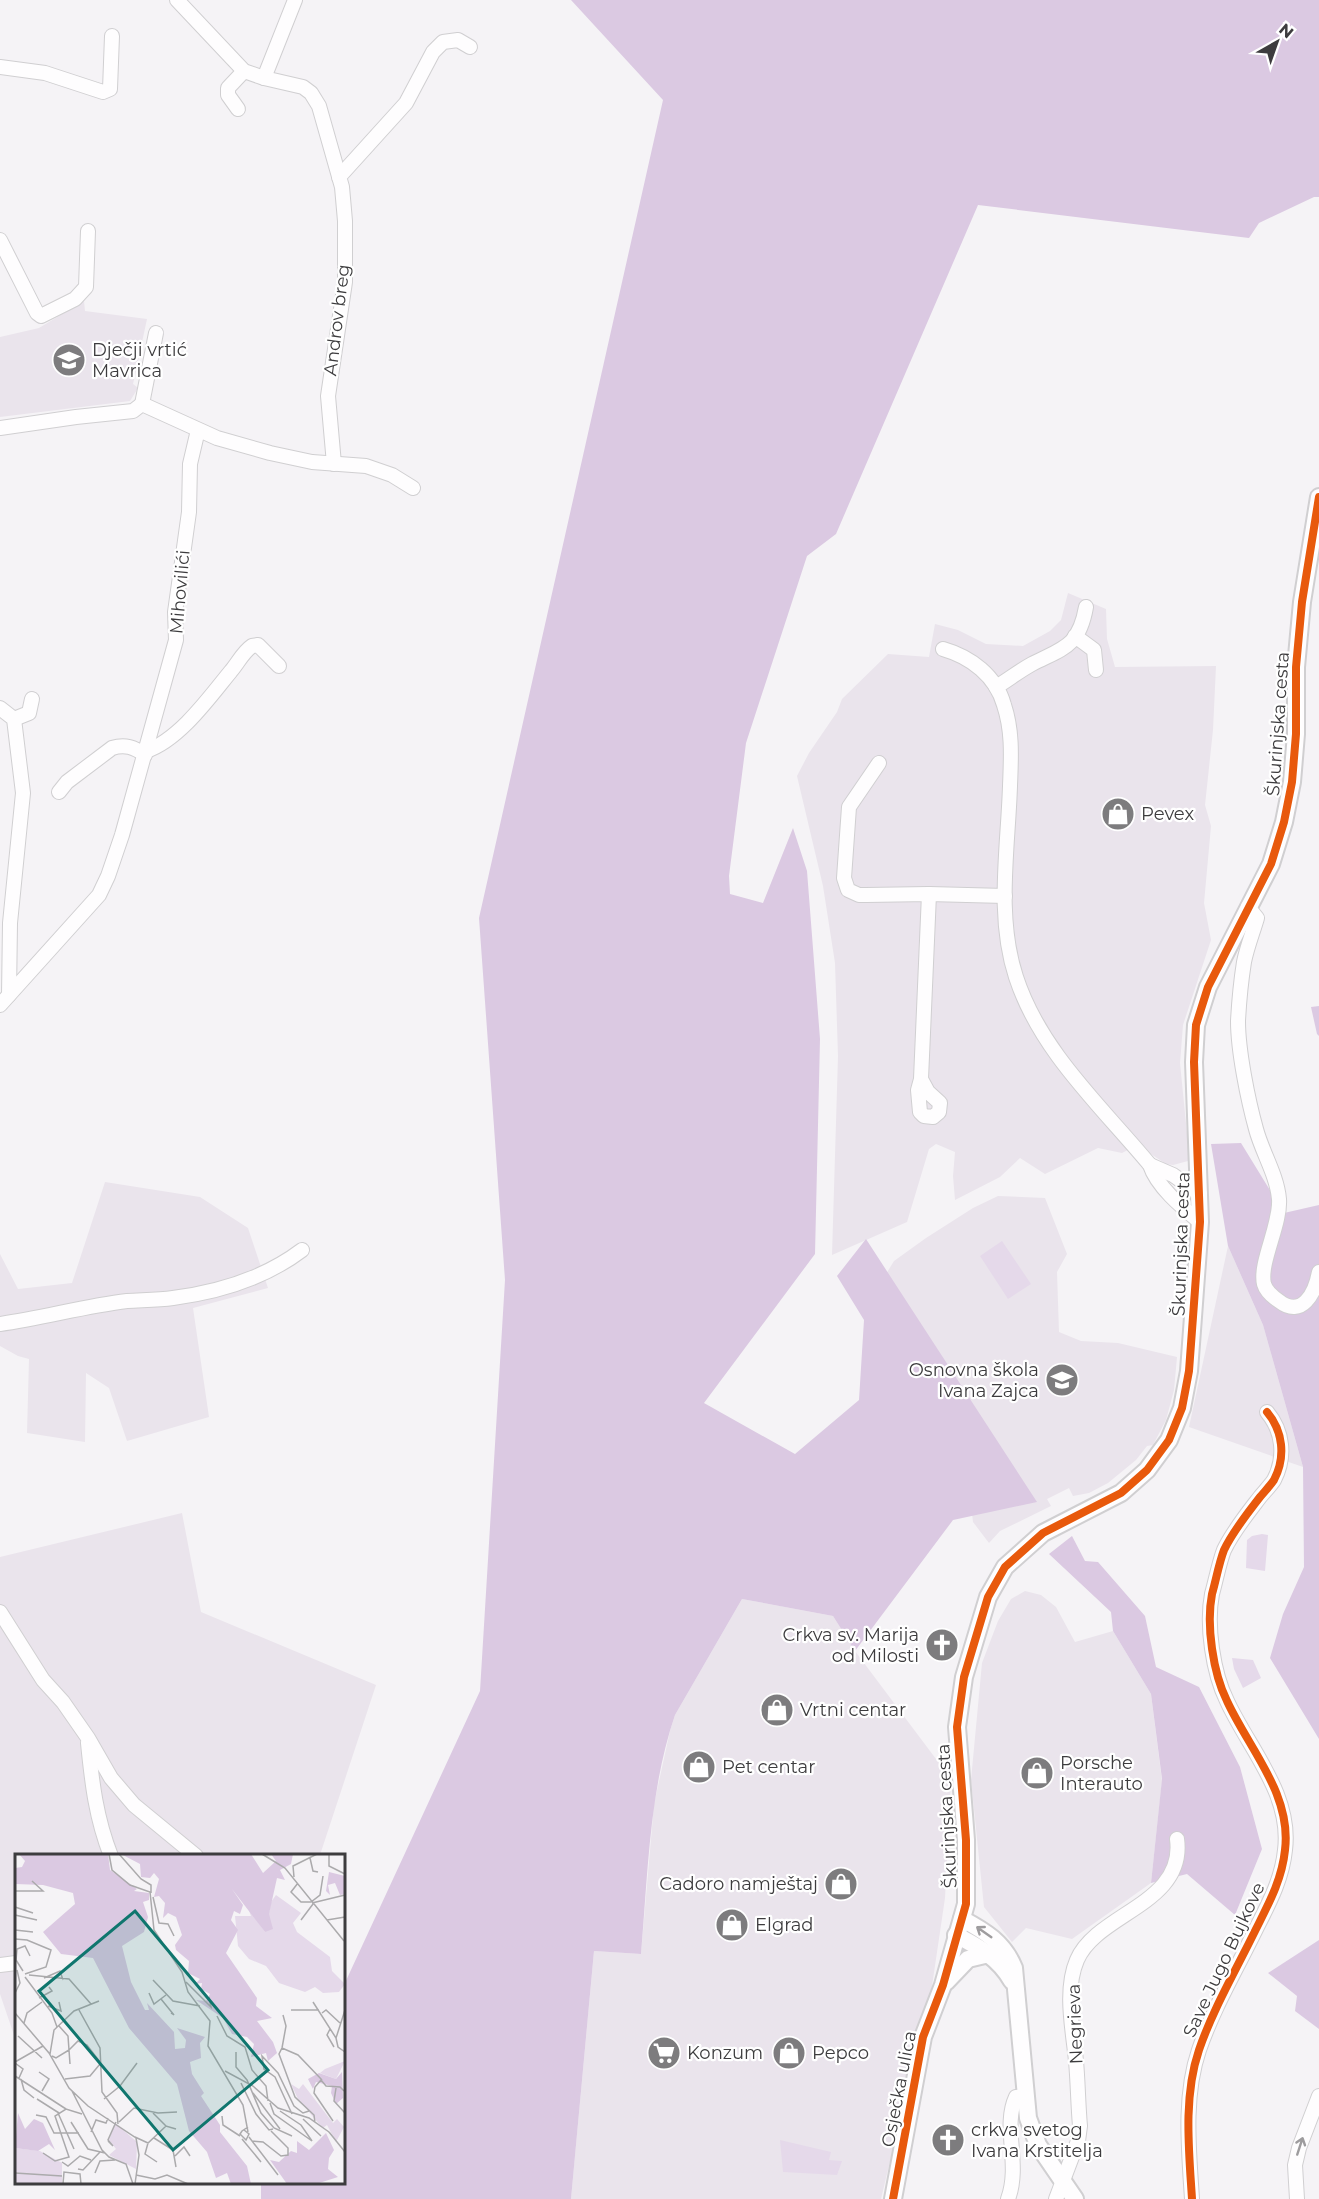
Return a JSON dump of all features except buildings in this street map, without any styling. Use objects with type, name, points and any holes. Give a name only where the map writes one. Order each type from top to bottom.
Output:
[{"type":"street","name":"Androv breg","points":[[177,0],[244,71],[295,85],[311,93],[319,106],[342,187],[345,221],[345,282],[328,396],[334,464]]},
{"type":"street","points":[[264,78],[295,0]]},
{"type":"street","points":[[0,67],[45,73],[103,92],[107,91],[111,89],[112,36]]},
{"type":"street","points":[[339,177],[406,103],[433,52],[443,42],[458,40],[470,47]]},
{"type":"street","points":[[238,109],[228,94],[228,88],[244,71]]},
{"type":"street","points":[[0,240],[40,316],[75,299],[86,287],[88,231]]},
{"type":"street","points":[[0,428],[132,411],[142,404],[156,333]]},
{"type":"street","points":[[142,404],[218,438],[312,462],[366,466],[392,475],[413,488]]},
{"type":"street","name":"Mihovilići","points":[[4,1000],[99,895],[122,835],[176,640],[175,612],[189,513],[190,464],[198,430]]},
{"type":"street","name":"Škurinjska cesta","points":[[962,1919],[967,1866],[957,1727],[964,1677],[988,1597],[1005,1568],[1043,1533],[1121,1492],[1147,1470],[1169,1440],[1182,1408],[1189,1371],[1200,1222],[1194,1062],[1196,1025],[1208,987],[1279,843],[1292,782],[1296,734],[1296,667],[1302,602],[1319,497]]},
{"type":"street","points":[[996,687],[1067,645],[1081,627],[1086,607]]},
{"type":"street","points":[[1075,636],[1094,650],[1096,670]]},
{"type":"street","points":[[59,792],[67,782],[112,748],[121,746],[136,748],[145,753],[158,747],[196,713],[252,646],[258,645],[279,666]]},
{"type":"street","points":[[944,649],[956,652],[986,673],[1004,703],[1011,741],[1005,896],[1006,931],[1021,992],[1042,1034],[1062,1061],[1150,1165],[1152,1172],[1175,1201],[1200,1222]]},
{"type":"street","points":[[0,708],[14,719],[29,713],[32,699]]},
{"type":"street","name":"Mihovilići","points":[[4,1000],[23,794],[14,719]]},
{"type":"street","points":[[879,763],[849,807],[844,878],[848,890],[866,895],[1005,896]]},
{"type":"street","points":[[921,1079],[929,894]]},
{"type":"street","points":[[1248,907],[1257,918],[1245,960],[1238,1021],[1250,1103],[1279,1198],[1264,1285],[1285,1306],[1292,1309],[1298,1308],[1312,1292],[1319,1272]]},
{"type":"street","points":[[1173,1175],[1188,1167],[1199,1157]]},
{"type":"street","points":[[1150,1165],[1173,1175],[1200,1194]]},
{"type":"street","points":[[0,1324],[128,1301],[173,1298],[226,1287],[261,1275],[302,1250]]},
{"type":"street","name":"Save Jugo Bujkove","points":[[1192,2199],[1190,2091],[1199,2051],[1211,2020],[1271,1902],[1285,1850],[1284,1815],[1270,1779],[1226,1700],[1217,1675],[1211,1643],[1212,1597],[1224,1550],[1245,1517],[1274,1479],[1281,1456],[1281,1437],[1275,1422],[1267,1412]]},
{"type":"street","points":[[0,1612],[43,1680],[63,1702],[88,1738],[111,1778],[134,1805],[194,1854]]},
{"type":"street","points":[[88,1738],[96,1809],[110,1854]]},
{"type":"street","name":"Negrieva","points":[[1056,2199],[1078,2141],[1080,2126],[1071,2001],[1076,1961],[1088,1942],[1158,1892],[1178,1860],[1177,1839]]},
{"type":"street","points":[[962,1919],[988,1934],[1008,1955],[1014,1968],[1024,2096],[1028,2118],[1033,2135],[1043,2154],[1075,2199]]},
{"type":"street","name":"Osječka ulica","points":[[893,2199],[923,2037],[943,1985],[962,1919]]},
{"type":"street","points":[[957,1935],[1000,1963],[1015,1987]]},
{"type":"street","points":[[943,1985],[968,1959],[989,1954]]},
{"type":"street","points":[[0,1965],[15,1963]]},
{"type":"street","points":[[1008,2199],[1014,2176],[1011,2121],[1013,2105],[1016,2097],[1024,2096]]},
{"type":"street","points":[[1297,2199],[1295,2165],[1299,2148],[1319,2096]]},
{"type":"shaded area","points":[[571,0],[1319,0],[1319,197],[1314,197],[1259,223],[1249,238],[978,205],[836,534],[807,556],[746,743],[729,876],[730,894],[763,903],[793,828],[807,871],[820,1039],[815,1254],[704,1403],[795,1454],[859,1400],[864,1320],[837,1276],[866,1239],[1037,1502],[953,1520],[855,1651],[833,1616],[742,1599],[675,1715],[666,1744],[651,1833],[641,1954],[594,1951],[571,2199],[261,2199],[261,2184],[345,2184],[345,1983],[480,1691],[505,1280],[479,918],[663,100]]},
{"type":"shaded area","name":"Dječji vrtić Mavrica","points":[[84,301],[85,311],[147,319],[133,384],[138,388],[130,401],[0,417],[0,337],[39,328]]},
{"type":"shaded area","points":[[1068,593],[1106,609],[1107,639],[1115,667],[1216,666],[1213,730],[1205,805],[1211,826],[1204,903],[1211,940],[1183,1025],[1180,1063],[1191,1156],[1188,1161],[1173,1165],[1166,1164],[1151,1154],[1141,1143],[1122,1153],[1098,1148],[1045,1174],[1020,1158],[1000,1177],[955,1200],[953,1176],[955,1152],[936,1144],[929,1149],[907,1222],[832,1255],[838,1056],[835,963],[823,886],[797,776],[809,753],[837,712],[842,699],[888,654],[929,657],[935,624],[958,630],[986,644],[1023,646],[1050,631],[1061,620]]},
{"type":"shaded area","points":[[1319,1006],[1319,1036],[1311,1007]]},
{"type":"shaded area","points":[[1241,1143],[1284,1213],[1319,1205],[1319,1739],[1270,1658],[1283,1614],[1304,1567],[1303,1467],[1263,1325],[1228,1246],[1211,1144]]},
{"type":"shaded area","points":[[105,1182],[200,1197],[248,1228],[268,1288],[193,1308],[209,1417],[127,1441],[109,1388],[86,1373],[85,1442],[27,1433],[29,1359],[0,1346],[0,1254],[18,1289],[72,1283]]},
{"type":"shaded area","name":"Osnovna škola Ivana Zajca","points":[[998,1196],[1045,1198],[1067,1254],[1057,1272],[1059,1332],[1081,1341],[1118,1343],[1177,1357],[1174,1390],[1166,1420],[1153,1445],[1147,1446],[1136,1460],[1108,1483],[1089,1493],[1073,1496],[1069,1488],[1047,1499],[1051,1506],[1000,1531],[989,1543],[973,1522],[971,1505],[883,1279],[894,1261],[973,1208]]},
{"type":"shaded area","points":[[1002,1241],[1031,1284],[1008,1299],[980,1256]]},
{"type":"shaded area","points":[[1228,1246],[1263,1325],[1303,1467],[1189,1427]]},
{"type":"shaded area","points":[[182,1513],[201,1612],[376,1685],[320,1854],[15,1854],[15,2038],[0,1994],[0,1557]]},
{"type":"shaded area","points":[[1268,1535],[1265,1571],[1246,1568],[1247,1540],[1252,1536]]},
{"type":"shaded area","points":[[1072,1536],[1085,1561],[1098,1562],[1145,1616],[1156,1667],[1199,1687],[1240,1767],[1262,1849],[1235,1915],[1187,1874],[1151,1883],[1162,1779],[1151,1694],[1113,1631],[1111,1612],[1049,1554]]},
{"type":"shaded area","points":[[1025,1591],[1041,1595],[1056,1607],[1075,1642],[1113,1631],[1151,1694],[1162,1781],[1151,1883],[1072,1939],[1026,1928],[1012,1942],[984,1907],[971,1780],[982,1663],[998,1621],[1011,1599]]},
{"type":"shaded area","points":[[742,1599],[833,1616],[855,1651],[951,1779],[945,1898],[932,1986],[881,2199],[571,2199],[594,1951],[641,1954],[654,1804],[670,1731],[675,1715]]},
{"type":"shaded area","points":[[1232,1658],[1253,1660],[1261,1678],[1243,1688],[1234,1669]]},
{"type":"shaded area","points":[[1319,1940],[1319,2029],[1295,2011],[1297,1996],[1268,1973]]},
{"type":"shaded area","points":[[780,2140],[831,2152],[829,2160],[842,2161],[837,2175],[783,2172]]},
{"type":"cycle path","points":[[893,2199],[923,2037],[943,1985],[966,1904],[966,1840],[957,1727],[964,1677],[988,1597],[1005,1567],[1043,1533],[1121,1493],[1147,1470],[1169,1440],[1182,1408],[1189,1371],[1200,1222],[1194,1062],[1196,1025],[1208,987],[1271,864],[1284,822],[1292,782],[1296,734],[1296,667],[1302,602],[1319,497]]},
{"type":"cycle path","points":[[1192,2199],[1188,2124],[1194,2068],[1211,2020],[1274,1892],[1285,1850],[1285,1829],[1276,1791],[1222,1690],[1210,1634],[1210,1606],[1224,1550],[1240,1523],[1274,1480],[1278,1471],[1281,1444],[1277,1427],[1267,1412]]},
{"type":"place","name":"Dječji vrtić Mavrica","points":[[69,360]]},
{"type":"place","name":"Pevex","points":[[1118,814]]},
{"type":"place","name":"Osnovna škola Ivana Zajca","points":[[1062,1380]]},
{"type":"place","name":"Crkva sv. Marija od Milosti","points":[[942,1645]]},
{"type":"place","name":"Vrtni centar","points":[[777,1710]]},
{"type":"place","name":"Pet centar","points":[[699,1767]]},
{"type":"place","name":"Porsche Interauto","points":[[1037,1773]]},
{"type":"place","name":"Cadoro namještaj","points":[[841,1884]]},
{"type":"place","name":"Elgrad","points":[[732,1925]]},
{"type":"place","name":"Konzum","points":[[664,2053]]},
{"type":"place","name":"Pepco","points":[[789,2053]]},
{"type":"place","name":"crkva svetog Ivana Krstitelja","points":[[948,2140]]}]
